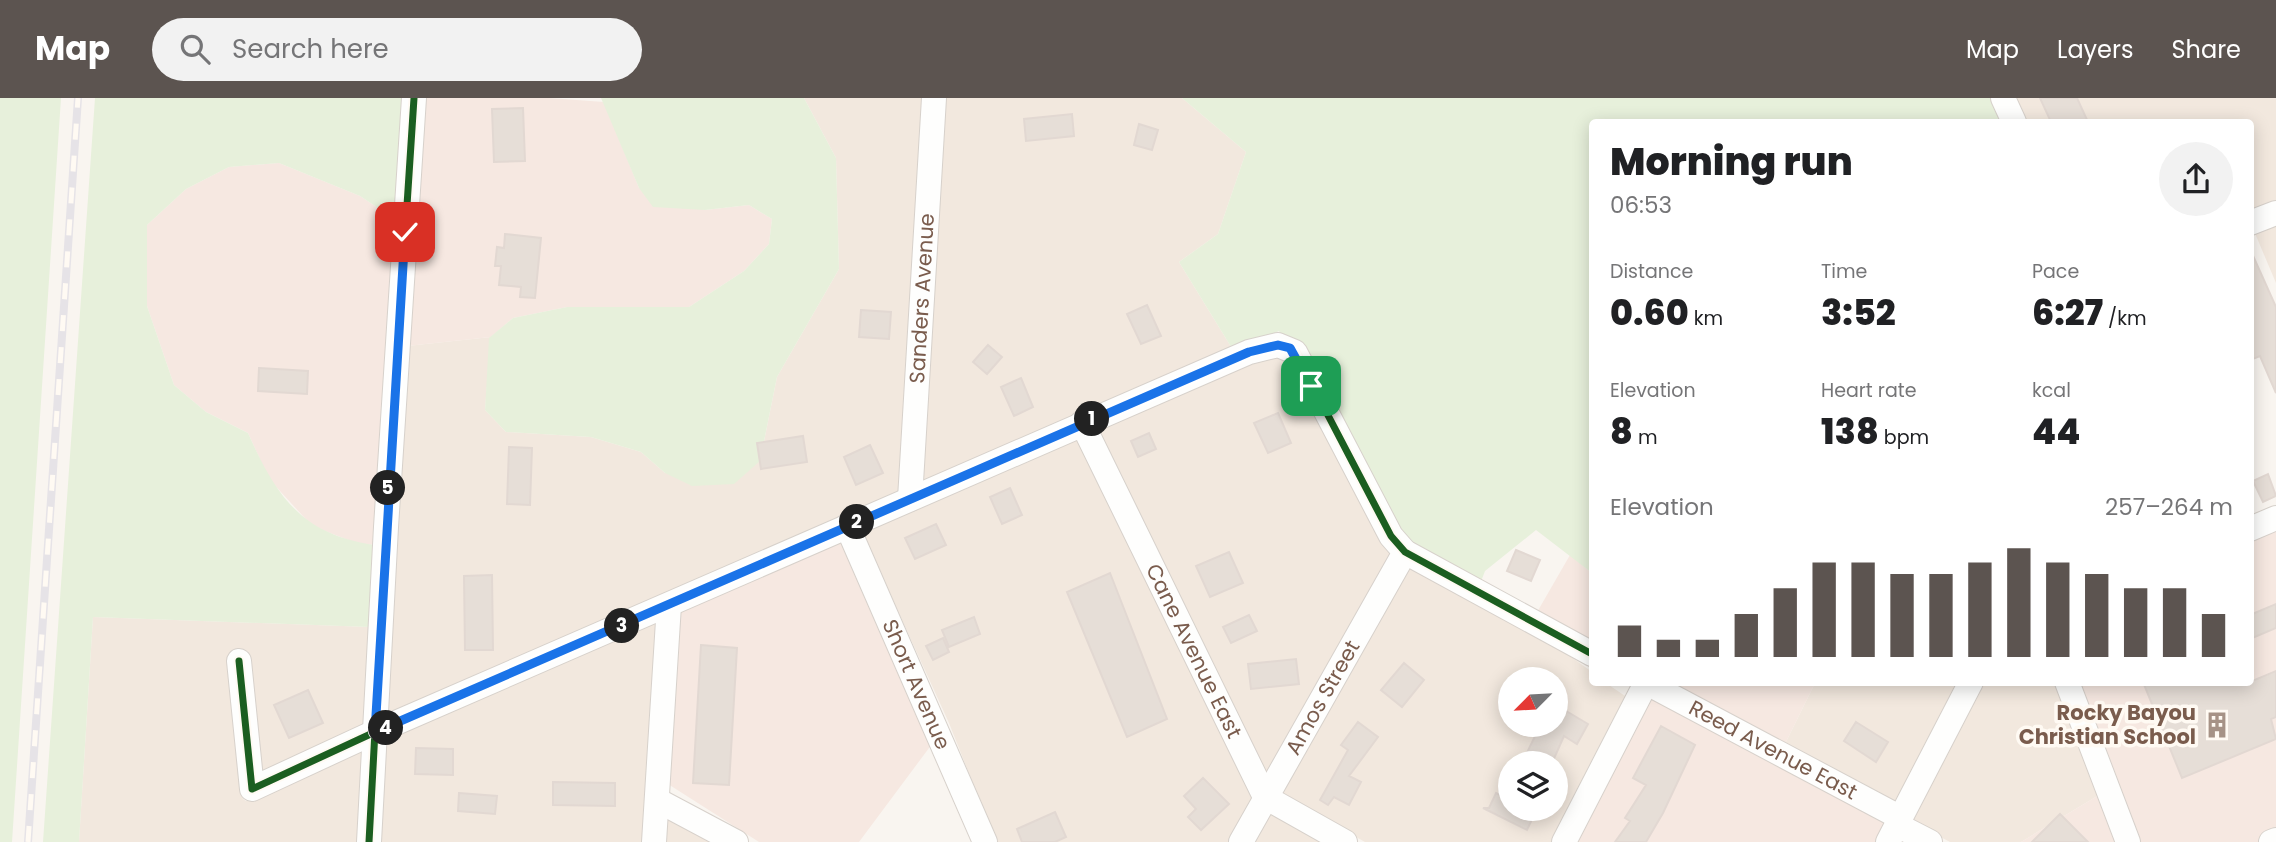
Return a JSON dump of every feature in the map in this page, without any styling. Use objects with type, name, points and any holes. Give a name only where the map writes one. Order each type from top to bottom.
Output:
[{"type":"street","points":[[369,842],[414,98]]},
{"type":"street","name":"Sanders Avenue","points":[[910,499],[934,98]]},
{"type":"street","points":[[2003,98],[2013,119]]},
{"type":"street","points":[[2254,221],[2276,213]]},
{"type":"street","points":[[239,661],[251,789],[375,732],[1082,423],[1278,345],[1295,352],[1391,536],[1405,552],[1589,652]]},
{"type":"street","name":"Cane Avenue East","points":[[1082,423],[1265,797]]},
{"type":"street","points":[[2254,527],[2276,518]]},
{"type":"street","name":"Short Avenue","points":[[847,526],[985,842]]},
{"type":"street","name":"Amos Street","points":[[1241,842],[1405,552]]},
{"type":"street","points":[[654,842],[669,605]]},
{"type":"street","points":[[1564,842],[1644,686]]},
{"type":"street","name":"Reed Avenue East","points":[[1651,686],[1895,829],[1930,842]]},
{"type":"street","points":[[1895,829],[1969,686]]},
{"type":"street","points":[[2069,686],[2128,842]]},
{"type":"street","points":[[1265,797],[1345,842]]},
{"type":"street","points":[[657,800],[736,842]]},
{"type":"street","points":[[2271,842],[2276,840]]},
{"type":"shaded area","points":[[424,98],[549,98],[604,102],[639,188],[705,210],[749,205],[772,219],[769,244],[744,271],[689,307],[567,307],[513,318],[491,337],[407,346]]},
{"type":"shaded area","points":[[804,98],[925,98],[901,494],[385,718],[407,346],[491,337],[485,410],[506,432],[591,437],[641,452],[665,473],[760,461],[777,377],[839,269],[836,158]]},
{"type":"shaded area","points":[[944,98],[1182,98],[1246,152],[1218,234],[1179,262],[1233,350],[921,485]]},
{"type":"shaded area","points":[[2014,98],[2276,98],[2276,203],[2254,213],[2254,119],[2024,119]]},
{"type":"shaded area","points":[[279,163],[360,196],[396,220],[375,545],[356,543],[312,526],[269,479],[248,433],[206,412],[174,385],[147,306],[147,225],[186,189],[229,167]]},
{"type":"shaded area","points":[[2276,222],[2276,283],[2254,231]]},
{"type":"shaded area","points":[[1285,356],[1393,554],[1266,776],[1095,427],[1251,361]]},
{"type":"shaded area","points":[[1077,435],[1254,798],[1230,842],[996,842],[949,723],[861,530]]},
{"type":"shaded area","points":[[2276,528],[2276,842],[2139,842],[2079,686],[2254,686],[2254,538]]},
{"type":"shaded area","points":[[842,538],[932,744],[859,842],[759,842],[668,784],[681,609]]},
{"type":"shaded area","points":[[1570,555],[1589,571],[1589,642],[1536,614]]},
{"type":"shaded area","points":[[1408,566],[1556,646],[1589,670],[1589,686],[1610,686],[1628,698],[1568,813],[1568,751],[1498,751],[1498,821],[1564,821],[1553,842],[1365,842],[1277,793]]},
{"type":"shaded area","points":[[93,617],[370,627],[366,727],[260,776],[248,651],[228,654],[241,784],[239,786],[243,799],[246,801],[365,746],[359,842],[79,842]]},
{"type":"shaded area","points":[[659,619],[647,798],[644,804],[647,806],[645,842],[379,842],[385,738]]},
{"type":"shaded area","points":[[1671,686],[1814,686],[1784,746]]},
{"type":"shaded area","points":[[1814,686],[1959,686],[1897,806],[1784,746]]},
{"type":"shaded area","points":[[1979,686],[2057,686],[2099,795],[2021,842],[1950,842],[1910,821]]},
{"type":"shaded area","points":[[1650,696],[1888,822],[1877,842],[1574,842]]},
{"type":"shaded area","points":[[2099,795],[2117,842],[2021,842]]},
{"type":"shaded area","points":[[1268,810],[1324,842],[1251,842]]},
{"type":"shaded area","points":[[666,815],[716,842],[664,842]]},
{"type":"green space","points":[[0,98],[61,98],[12,842],[0,842]]},
{"type":"green space","points":[[95,98],[404,98],[396,220],[360,196],[279,163],[229,167],[186,189],[147,225],[147,306],[174,385],[206,412],[248,433],[269,476],[295,509],[310,522],[350,540],[375,545],[370,627],[93,617],[79,842],[43,842]]},
{"type":"green space","points":[[601,98],[804,98],[836,158],[839,269],[777,377],[760,461],[734,484],[692,486],[665,473],[641,452],[591,437],[506,432],[485,410],[489,338],[513,318],[567,307],[689,307],[744,271],[769,244],[772,219],[749,205],[705,210],[653,207],[639,188]]},
{"type":"green space","points":[[1182,98],[1993,98],[2002,119],[1589,119],[1589,571],[1536,530],[1485,571],[1480,584],[1427,556],[1399,531],[1279,331],[1233,350],[1179,262],[1218,234],[1246,152]]},
{"type":"building","points":[[2040,98],[2077,98],[2087,119],[2050,119]]},
{"type":"building","points":[[523,108],[525,161],[494,162],[492,109]]},
{"type":"building","points":[[1072,114],[1074,136],[1026,141],[1024,119]]},
{"type":"building","points":[[1139,124],[1158,130],[1152,150],[1134,145]]},
{"type":"building","points":[[505,234],[541,238],[535,298],[520,297],[521,287],[499,285],[501,266],[495,266],[497,247],[504,248]]},
{"type":"building","points":[[2254,258],[2276,307],[2276,393],[2260,356],[2254,358]]},
{"type":"building","points":[[1147,305],[1161,336],[1141,344],[1127,314]]},
{"type":"building","points":[[861,310],[891,312],[889,339],[859,337]]},
{"type":"building","points":[[988,345],[1002,357],[987,374],[973,362]]},
{"type":"building","points":[[259,368],[308,371],[307,394],[258,391]]},
{"type":"building","points":[[1021,378],[1033,407],[1014,416],[1001,387]]},
{"type":"building","points":[[1278,413],[1291,443],[1268,453],[1254,423]]},
{"type":"building","points":[[1149,433],[1156,449],[1138,457],[1131,441]]},
{"type":"building","points":[[803,436],[807,462],[761,469],[757,443]]},
{"type":"building","points":[[870,445],[883,473],[856,485],[844,457]]},
{"type":"building","points":[[509,447],[532,448],[530,505],[507,504]]},
{"type":"building","points":[[2268,474],[2276,496],[2263,502],[2254,481]]},
{"type":"building","points":[[1010,488],[1022,515],[1002,524],[990,497]]},
{"type":"building","points":[[936,524],[946,545],[915,559],[905,538]]},
{"type":"building","points":[[1516,550],[1540,560],[1531,581],[1507,571]]},
{"type":"building","points":[[1229,552],[1243,583],[1210,597],[1196,566]]},
{"type":"building","points":[[1110,573],[1167,719],[1127,737],[1067,592]]},
{"type":"building","points":[[492,575],[493,650],[465,650],[464,576]]},
{"type":"building","points":[[2276,604],[2276,628],[2254,637],[2254,613]]},
{"type":"building","points":[[1249,615],[1257,631],[1231,643],[1223,627]]},
{"type":"building","points":[[974,617],[980,634],[949,647],[942,630]]},
{"type":"building","points":[[943,638],[949,652],[933,660],[926,646]]},
{"type":"building","points":[[701,645],[737,648],[729,785],[693,783]]},
{"type":"building","points":[[1296,659],[1299,684],[1251,689],[1248,664]]},
{"type":"building","points":[[1404,663],[1424,680],[1402,707],[1381,690]]},
{"type":"building","name":"Rocky Bayou Christian School","points":[[2276,671],[2276,717],[2271,719],[2276,739],[2182,778],[2145,686],[2254,686],[2254,680]]},
{"type":"building","points":[[308,690],[323,723],[289,738],[274,705]]},
{"type":"building","points":[[1568,712],[1588,724],[1577,744],[1566,737],[1568,737]]},
{"type":"building","points":[[1358,722],[1378,737],[1349,776],[1361,782],[1349,805],[1334,797],[1328,805],[1320,800],[1348,750],[1341,745]]},
{"type":"building","points":[[1856,722],[1888,742],[1876,762],[1844,741]]},
{"type":"building","points":[[1661,726],[1695,745],[1646,842],[1615,842],[1630,821],[1625,818],[1646,785],[1633,778]]},
{"type":"building","points":[[1535,737],[1564,737],[1557,751],[1528,751]]},
{"type":"building","points":[[416,748],[453,749],[453,775],[415,774]]},
{"type":"building","points":[[1203,778],[1229,804],[1201,830],[1188,817],[1196,809],[1184,796]]},
{"type":"building","points":[[553,782],[615,783],[615,806],[553,805]]},
{"type":"building","points":[[459,793],[497,796],[495,814],[458,811]]},
{"type":"building","points":[[1496,793],[1498,794],[1498,816],[1483,808],[1489,808]]},
{"type":"building","points":[[1055,812],[1066,837],[1055,842],[1022,842],[1017,829]]},
{"type":"building","points":[[2060,814],[2088,842],[2032,842]]},
{"type":"building","points":[[1509,821],[1531,821],[1527,830]]},
{"type":"railway","points":[[28,842],[78,98]]},
{"type":"cycle path","points":[[369,842],[414,98]]},
{"type":"cycle path","points":[[239,661],[252,789],[375,732],[1249,352],[1278,345],[1295,352],[1391,536],[1405,552],[1589,652]]},
{"type":"place","name":"Rocky Bayou Christian School","points":[[2217,725]]},
{"type":"route","points":[[405,232],[375,732],[1249,352],[1278,345],[1290,348],[1295,352],[1311,386]]}]
